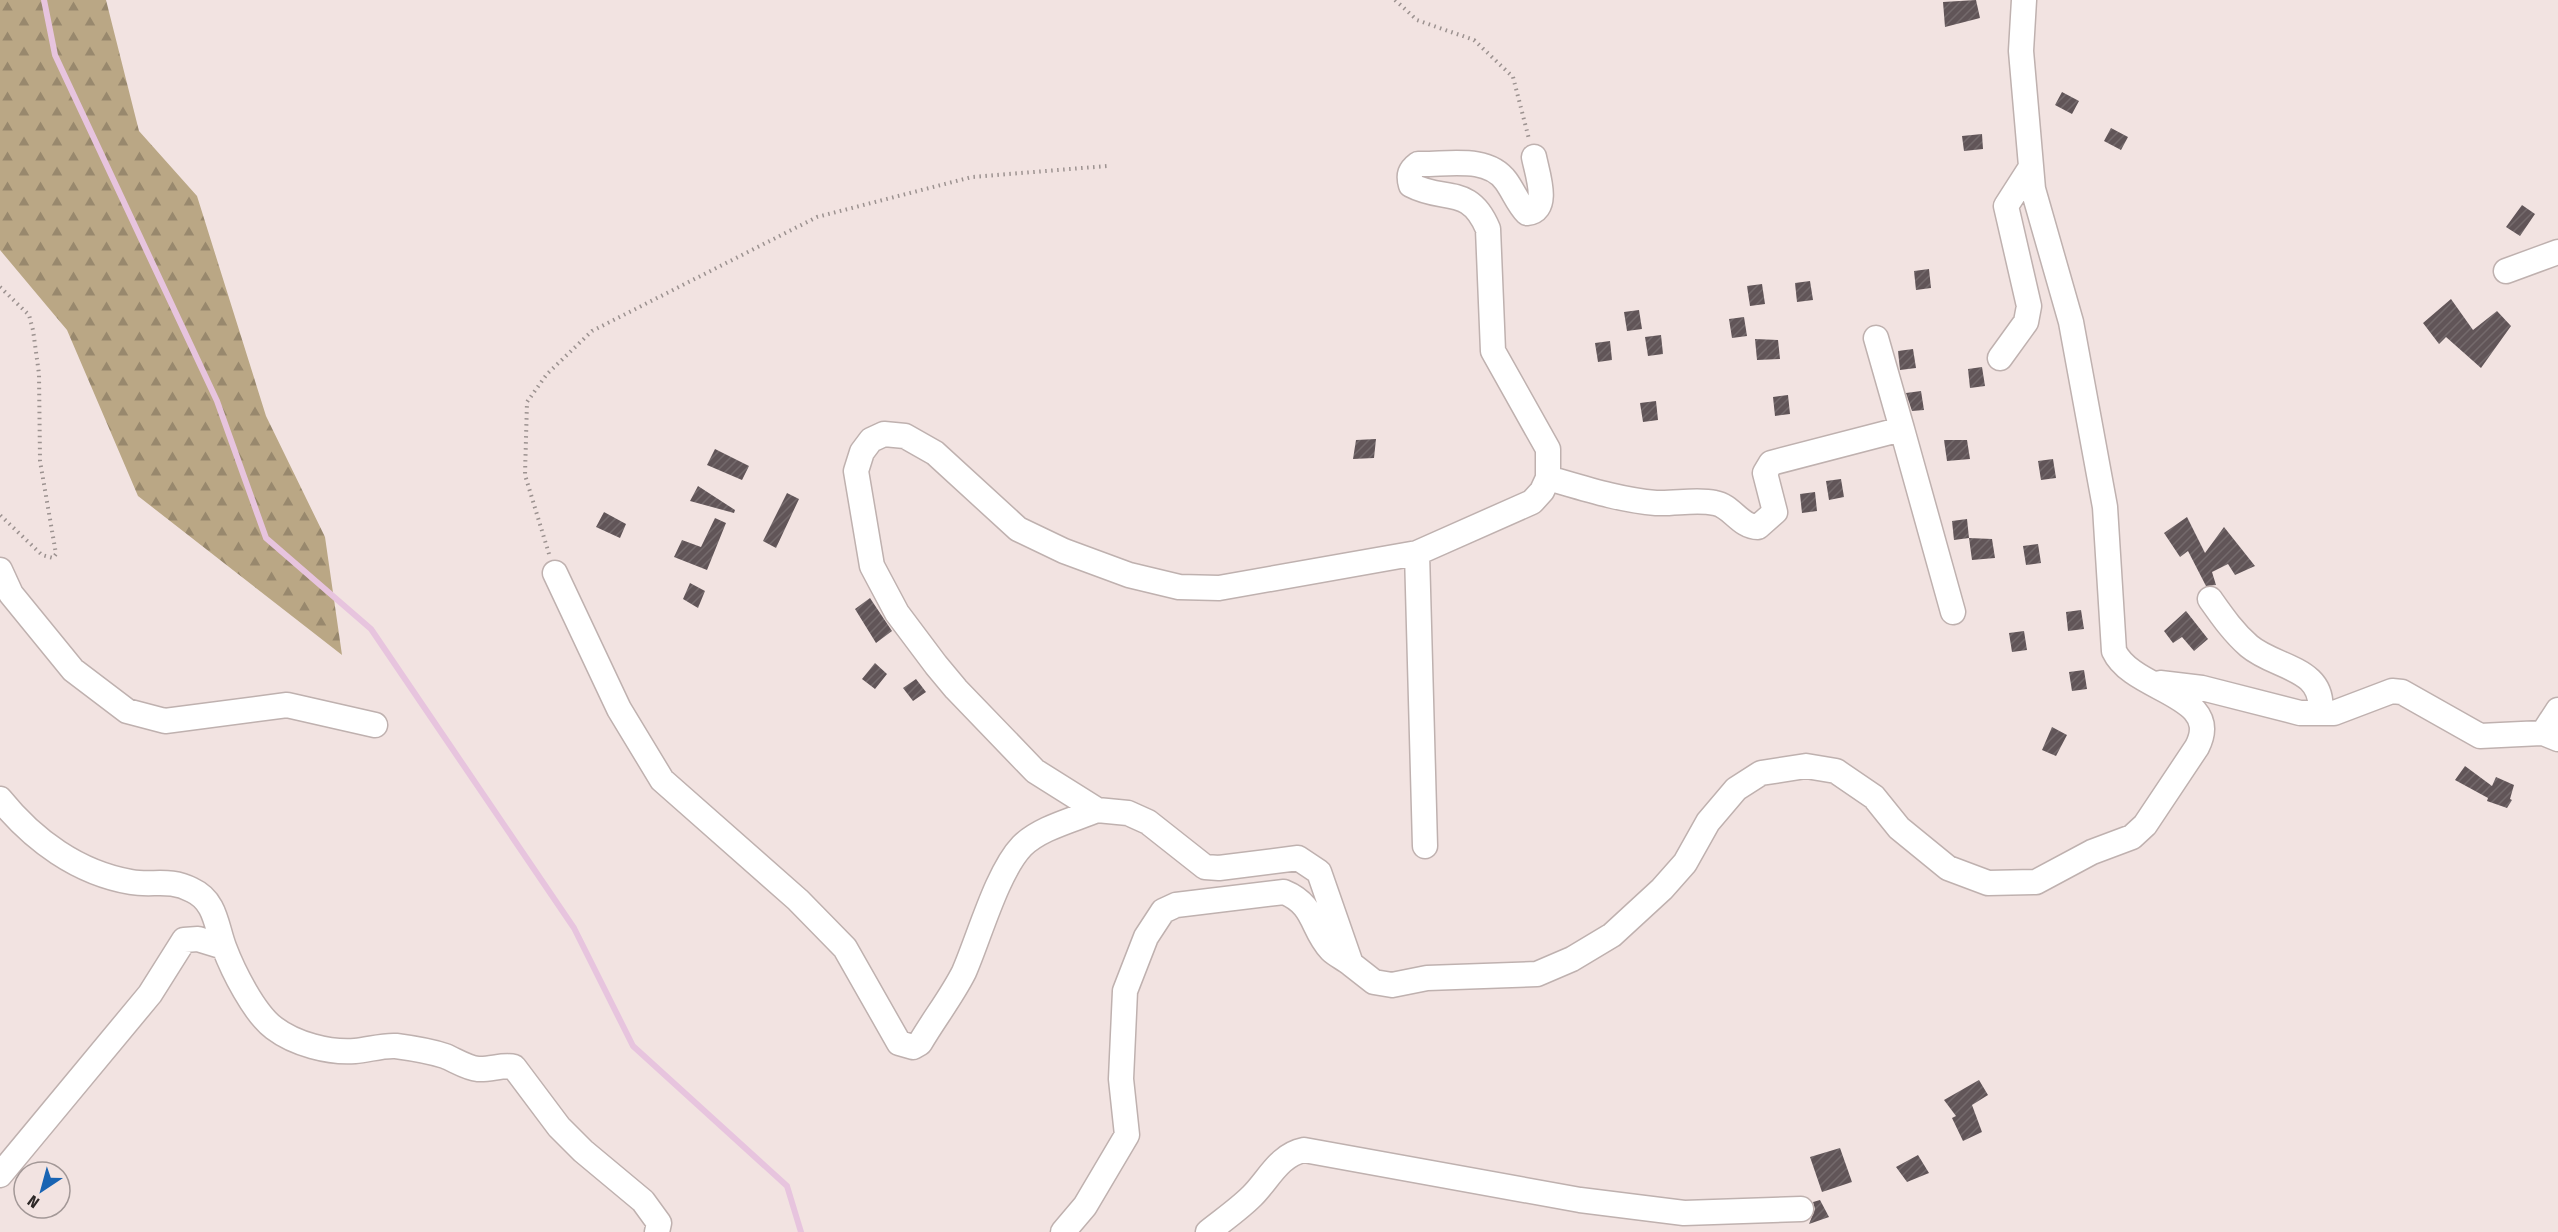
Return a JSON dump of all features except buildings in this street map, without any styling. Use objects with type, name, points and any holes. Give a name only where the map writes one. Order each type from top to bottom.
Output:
[{"type":"street","points":[[1063,1232],[1085,1206],[1127,1134],[1121,1079],[1125,991],[1146,937],[1163,911],[1176,905],[1284,892],[1296,897],[1307,907],[1330,950],[1374,982],[1392,985],[1427,978],[1537,974],[1572,959],[1612,935],[1662,889],[1685,863],[1708,822],[1736,789],[1761,773],[1806,766],[1836,771],[1874,797],[1899,828],[1948,868],[1988,883],[2036,882],[2092,852],[2132,837],[2145,825],[2197,747],[2203,735],[2204,723],[2197,711],[2182,700],[2126,668],[2114,651],[2105,507],[2071,322],[2033,189],[2021,51],[2024,0]]},
{"type":"street","points":[[1351,964],[1319,872],[1310,864],[1298,858],[1219,868],[1205,867],[1148,822],[1128,813],[1097,810],[1035,771],[956,689],[897,613],[872,566],[856,471],[862,452],[870,440],[884,434],[905,436],[935,453],[1018,530],[1064,551],[1129,575],[1179,587],[1219,588],[1417,553],[1532,502],[1542,491],[1548,478],[1548,449],[1493,351],[1488,229],[1481,212],[1458,197],[1421,191],[1411,185],[1409,178],[1412,169],[1418,164],[1485,164],[1496,170],[1506,181],[1527,213],[1534,213],[1539,208],[1541,200],[1534,157]]},
{"type":"street","points":[[2000,358],[2026,322],[2029,306],[2006,206],[2031,167]]},
{"type":"street","points":[[2506,271],[2558,252]]},
{"type":"street","points":[[1876,338],[1953,612]]},
{"type":"street","points":[[1548,478],[1617,497],[1656,503],[1704,501],[1718,503],[1731,509],[1747,524],[1758,527],[1775,512],[1765,472],[1771,463],[1902,429]]},
{"type":"street","points":[[1417,553],[1425,846]]},
{"type":"street","points":[[0,570],[11,594],[73,670],[128,711],[165,721],[287,705],[375,725]]},
{"type":"street","points":[[555,573],[619,709],[662,780],[798,900],[845,948],[898,1043],[913,1047],[920,1043],[963,973],[986,915],[1013,858],[1022,846],[1032,838],[1097,810]]},
{"type":"street","points":[[2210,599],[2228,626],[2251,648],[2300,673],[2316,684],[2321,693],[2320,713]]},
{"type":"street","points":[[2146,681],[2202,688],[2300,713],[2334,713],[2392,691],[2402,692],[2480,736],[2550,736],[2558,711]]},
{"type":"street","points":[[0,799],[11,813],[54,851],[93,873],[133,883],[168,881],[193,890],[205,898],[215,913],[224,947],[253,1003],[273,1028],[310,1047],[352,1051],[393,1046],[442,1055],[477,1069],[514,1067],[559,1127],[583,1151],[643,1200],[659,1223],[657,1232]]},
{"type":"street","points":[[0,1174],[150,994],[184,940],[198,939],[224,947]]},
{"type":"street","points":[[1208,1232],[1252,1195],[1281,1161],[1293,1152],[1304,1150],[1580,1200],[1684,1213],[1801,1209]]},
{"type":"path","points":[[1395,0],[1417,20],[1474,40],[1513,77],[1534,157]]},
{"type":"path","points":[[555,573],[525,476],[527,402],[547,374],[592,331],[817,217],[972,177],[1107,166]]},
{"type":"path","points":[[0,287],[29,315],[33,330],[39,374],[39,461],[56,554],[53,558],[42,555],[0,515]]},
{"type":"green space","points":[[0,0],[106,0],[139,131],[197,196],[266,416],[325,537],[342,655],[138,496],[67,330],[0,250]]},
{"type":"waterway","points":[[44,0],[55,55],[217,401],[266,538],[371,629],[574,928],[633,1046],[787,1186],[801,1232]]}]
